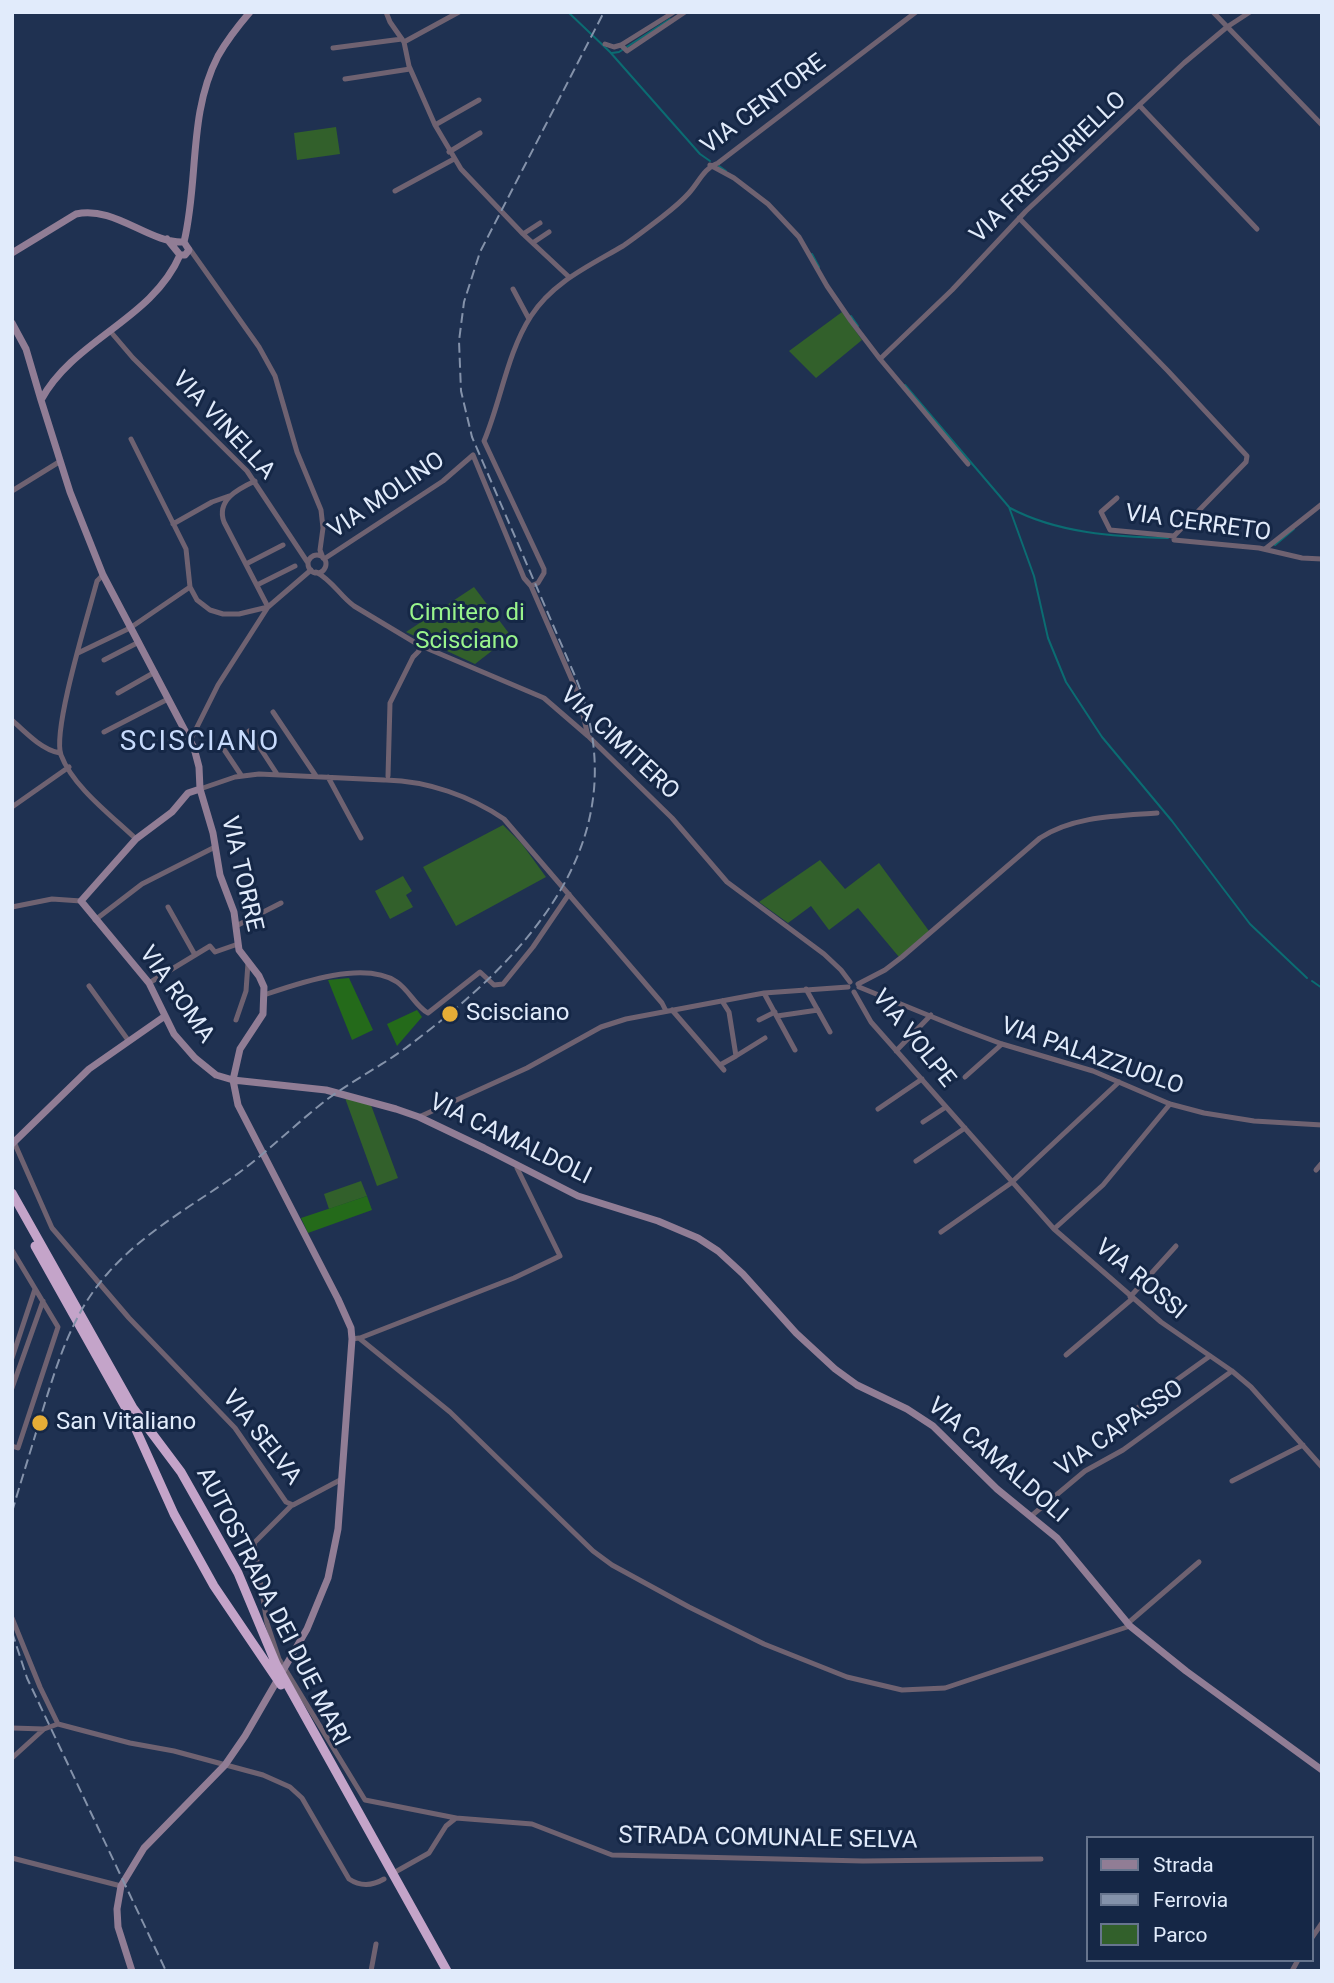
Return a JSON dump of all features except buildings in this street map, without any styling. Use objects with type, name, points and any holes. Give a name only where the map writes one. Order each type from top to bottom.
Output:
[{"type":"highway","name":"AUTOSTRADA DEI DUE MARI","points":[[12,1192],[136,1412],[181,1472],[210,1521],[238,1573],[276,1664],[447,1971]]},
{"type":"highway","name":"AUTOSTRADA DEI DUE MARI","points":[[12,1205],[128,1412],[185,1535],[221,1599],[274,1673],[440,1971]]},
{"type":"street","points":[[41,400],[48,387],[61,373],[137,311],[164,284],[182,249],[192,193],[198,121],[208,82],[224,46],[250,12]]},
{"type":"street","points":[[386,12],[403,40],[410,69],[449,152],[478,188],[569,276],[551,292],[529,319],[484,441],[544,569],[541,580],[531,586],[578,694],[588,736]]},
{"type":"street","points":[[333,48],[403,40],[459,12]]},
{"type":"street","points":[[605,44],[614,47],[621,45],[674,12]]},
{"type":"street","points":[[621,45],[627,51],[685,12]]},
{"type":"street","name":"VIA CENTORE","points":[[569,276],[632,240],[664,216],[687,195],[710,165],[718,163],[916,12]]},
{"type":"street","points":[[1213,12],[1322,125]]},
{"type":"street","name":"VIA FRESSURIELLO","points":[[880,359],[952,290],[1019,218],[1227,27],[1250,12]]},
{"type":"street","points":[[345,79],[410,69]]},
{"type":"street","points":[[436,125],[479,100]]},
{"type":"street","points":[[1139,106],[1257,229]]},
{"type":"street","points":[[449,152],[480,133]]},
{"type":"street","points":[[396,191],[454,159]]},
{"type":"street","points":[[710,165],[768,204],[799,237],[827,286],[880,359],[968,464]]},
{"type":"street","points":[[12,253],[84,212],[105,215],[167,239],[197,260],[259,346],[275,376],[297,452],[321,510],[320,550],[329,582]]},
{"type":"street","points":[[1019,218],[1247,456],[1246,462],[1174,536]]},
{"type":"street","points":[[523,234],[540,223]]},
{"type":"street","points":[[534,242],[549,232]]},
{"type":"street","points":[[513,289],[529,319]]},
{"type":"street","name":"VIA TORRE","points":[[12,323],[26,349],[59,462],[103,575],[191,739],[199,767],[200,789],[220,874],[229,895],[238,944],[262,982],[264,995]]},
{"type":"street","name":"VIA VINELLA","points":[[110,331],[133,359],[250,475],[312,568]]},
{"type":"street","points":[[131,439],[188,556],[190,587],[197,600],[216,613],[239,614],[268,607]]},
{"type":"street","name":"VIA MOLINO","points":[[324,561],[443,481],[473,455],[524,578],[531,586]]},
{"type":"street","points":[[12,491],[59,462]]},
{"type":"street","points":[[245,485],[250,475]]},
{"type":"street","points":[[173,524],[255,481]]},
{"type":"street","points":[[230,496],[223,508],[222,518],[268,607]]},
{"type":"street","name":"VIA CERRETO","points":[[1117,498],[1101,512],[1110,530],[1174,536],[1174,540],[1265,549],[1322,559]]},
{"type":"street","points":[[1265,549],[1322,504]]},
{"type":"street","points":[[312,568],[310,558],[315,555],[322,537]]},
{"type":"street","points":[[246,564],[284,544]]},
{"type":"street","points":[[302,552],[315,555],[324,561]]},
{"type":"street","points":[[312,568],[322,571],[324,561]]},
{"type":"street","points":[[257,585],[295,566]]},
{"type":"street","points":[[191,739],[218,685],[268,607],[312,568]]},
{"type":"street","name":"VIA CIMITERO","points":[[312,568],[344,599],[417,643],[544,698],[588,736],[673,818],[727,882],[824,954],[841,970],[849,984],[857,988]]},
{"type":"street","points":[[103,575],[97,581],[67,694],[60,753],[90,796],[136,839]]},
{"type":"street","points":[[78,653],[130,628],[190,587]]},
{"type":"street","points":[[104,660],[139,642]]},
{"type":"street","points":[[386,776],[390,703],[414,655],[417,643]]},
{"type":"street","points":[[414,655],[432,649]]},
{"type":"street","points":[[118,693],[155,672]]},
{"type":"street","points":[[104,732],[168,699]]},
{"type":"street","points":[[273,712],[316,776]]},
{"type":"street","points":[[12,720],[32,738],[53,752],[60,753]]},
{"type":"street","points":[[249,731],[277,774]]},
{"type":"street","points":[[223,748],[241,775]]},
{"type":"street","points":[[12,807],[69,767]]},
{"type":"street","points":[[12,907],[52,899],[81,901],[136,839],[172,812],[188,793],[241,775],[374,779],[386,776],[457,793],[480,803],[504,819],[619,955],[722,1068],[765,1038]]},
{"type":"street","points":[[328,777],[361,838]]},
{"type":"street","points":[[857,988],[902,957],[1040,838],[1056,828],[1080,821],[1157,813]]},
{"type":"street","points":[[95,920],[142,884],[215,848]]},
{"type":"street","points":[[233,1080],[240,1049],[263,1014],[264,995],[303,981],[358,973],[376,974],[396,981],[425,1012],[431,1012],[480,972],[494,985],[503,984],[533,947],[569,894]]},
{"type":"street","name":"VIA ROMA","points":[[81,901],[149,983],[174,1034],[195,1058],[216,1074],[233,1080]]},
{"type":"street","points":[[236,926],[281,903]]},
{"type":"street","points":[[168,906],[195,955]]},
{"type":"street","points":[[149,983],[210,946],[215,952],[238,944]]},
{"type":"street","points":[[236,1020],[246,991],[248,963]]},
{"type":"street","points":[[419,1117],[527,1068],[601,1027],[626,1018],[764,993],[849,984]]},
{"type":"street","name":"VIA PALAZZUOLO","points":[[849,984],[1002,1044],[1093,1071],[1170,1104],[1254,1121],[1322,1125]]},
{"type":"street","points":[[89,986],[128,1040]]},
{"type":"street","name":"VIA VOLPE","points":[[857,988],[872,1022],[946,1107]]},
{"type":"street","points":[[806,989],[830,1032]]},
{"type":"street","points":[[764,993],[795,1050]]},
{"type":"street","points":[[722,1001],[729,1012],[736,1056]]},
{"type":"street","points":[[759,1020],[776,1014],[818,1010]]},
{"type":"street","points":[[13,1143],[89,1069],[165,1016]]},
{"type":"street","points":[[896,1051],[931,1016]]},
{"type":"street","points":[[965,1077],[1002,1044]]},
{"type":"street","points":[[878,1109],[922,1079]]},
{"type":"street","name":"VIA CAMALDOLI","points":[[233,1080],[326,1090],[419,1117],[578,1196],[684,1231],[718,1251],[743,1274],[796,1333],[835,1369],[857,1385],[907,1409],[933,1426],[997,1489],[1057,1538],[1128,1625],[1322,1770]]},
{"type":"street","name":"VIA SELVA","points":[[13,1143],[52,1228],[129,1318],[235,1428],[286,1502],[293,1504],[342,1479],[356,1338],[238,1105],[233,1080]]},
{"type":"street","points":[[941,1232],[1011,1183],[1119,1082]]},
{"type":"street","points":[[1054,1229],[1103,1185],[1170,1104]]},
{"type":"street","points":[[923,1122],[946,1107]]},
{"type":"street","name":"VIA ROSSI","points":[[946,1107],[1054,1229],[1131,1298],[1179,1336],[1232,1371],[1269,1405],[1322,1466]]},
{"type":"street","points":[[916,1160],[965,1128]]},
{"type":"street","points":[[1316,1170],[1322,1163]]},
{"type":"street","points":[[356,1338],[514,1278],[560,1256],[517,1165]]},
{"type":"street","points":[[1066,1355],[1131,1298],[1176,1245]]},
{"type":"street","points":[[12,1250],[58,1327],[18,1448],[12,1446]]},
{"type":"street","points":[[12,1358],[35,1289]]},
{"type":"street","points":[[12,1388],[43,1301]]},
{"type":"street","points":[[356,1338],[450,1412],[593,1551],[612,1565],[740,1633],[847,1677],[902,1690],[945,1688],[1128,1625],[1199,1563]]},
{"type":"street","points":[[1129,1415],[1210,1356]]},
{"type":"street","name":"VIA CAPASSO","points":[[1030,1517],[1085,1471],[1133,1444],[1232,1371]]},
{"type":"street","points":[[1232,1481],[1303,1445]]},
{"type":"street","points":[[132,1971],[118,1927],[117,1909],[121,1886],[144,1848],[225,1765],[307,1629],[328,1577],[338,1529],[342,1479]]},
{"type":"street","name":"STRADA COMUNALE SELVA","points":[[293,1504],[254,1543],[267,1623],[279,1659],[365,1800],[456,1818],[532,1824],[612,1855],[863,1861],[1041,1859]]},
{"type":"street","points":[[12,1618],[58,1724]]},
{"type":"street","points":[[12,1728],[44,1729],[58,1724],[263,1775],[290,1787],[302,1798],[348,1879],[359,1885],[367,1885],[384,1879]]},
{"type":"street","points":[[12,1758],[44,1729]]},
{"type":"street","points":[[397,1871],[429,1853],[446,1826],[456,1818]]},
{"type":"street","points":[[12,1858],[121,1886]]},
{"type":"street","points":[[371,1971],[376,1944]]},
{"type":"green space","points":[[336,127],[340,154],[297,160],[294,133]]},
{"type":"green space","points":[[842,312],[862,340],[816,378],[789,351]]},
{"type":"green space","name":"Cimitero di Scisciano","points":[[474,587],[511,636],[475,664],[406,632]]},
{"type":"green space","points":[[503,825],[522,844],[546,877],[456,926],[423,867]]},
{"type":"green space","points":[[820,860],[845,889],[879,863],[929,931],[899,957],[858,908],[829,930],[811,906],[788,923],[759,902]]},
{"type":"green space","points":[[403,876],[412,891],[406,895],[413,907],[390,919],[375,891]]},
{"type":"green space","points":[[349,978],[373,1030],[352,1040],[328,980]]},
{"type":"green space","points":[[417,1010],[422,1017],[397,1046],[387,1024]]},
{"type":"green space","points":[[345,1098],[371,1105],[398,1178],[377,1186]]},
{"type":"green space","points":[[361,1181],[367,1196],[329,1209],[324,1194]]},
{"type":"green space","points":[[367,1196],[372,1210],[308,1233],[301,1218]]},
{"type":"waterway","points":[[568,12],[610,52],[700,154],[710,161]]},
{"type":"waterway","points":[[612,53],[619,52],[670,19]]},
{"type":"waterway","points":[[719,166],[726,171]]},
{"type":"waterway","points":[[812,254],[819,267]]},
{"type":"waterway","points":[[851,316],[858,326]]},
{"type":"waterway","points":[[905,385],[1009,507],[1034,576],[1048,638],[1066,682],[1102,737],[1172,821],[1250,924],[1307,978]]},
{"type":"waterway","points":[[1010,508],[1047,523],[1087,532],[1168,538]]},
{"type":"waterway","points":[[1275,545],[1294,529]]},
{"type":"waterway","points":[[1312,981],[1322,988]]},
{"type":"railway","points":[[12,1512],[66,1342],[84,1306],[108,1273],[136,1245],[246,1168],[329,1098],[401,1051],[455,1009],[497,971],[533,930],[563,886],[584,839],[594,788],[592,734],[575,676],[472,437],[461,391],[459,341],[464,302],[480,252],[604,12]]},
{"type":"railway","points":[[12,1632],[27,1678],[166,1971]]},
{"type":"place","name":"Scisciano","points":[[450,1014]]},
{"type":"place","name":"San Vitaliano","points":[[40,1423]]},
{"type":"district","name":"SCISCIANO","points":[[200,743]]}]
